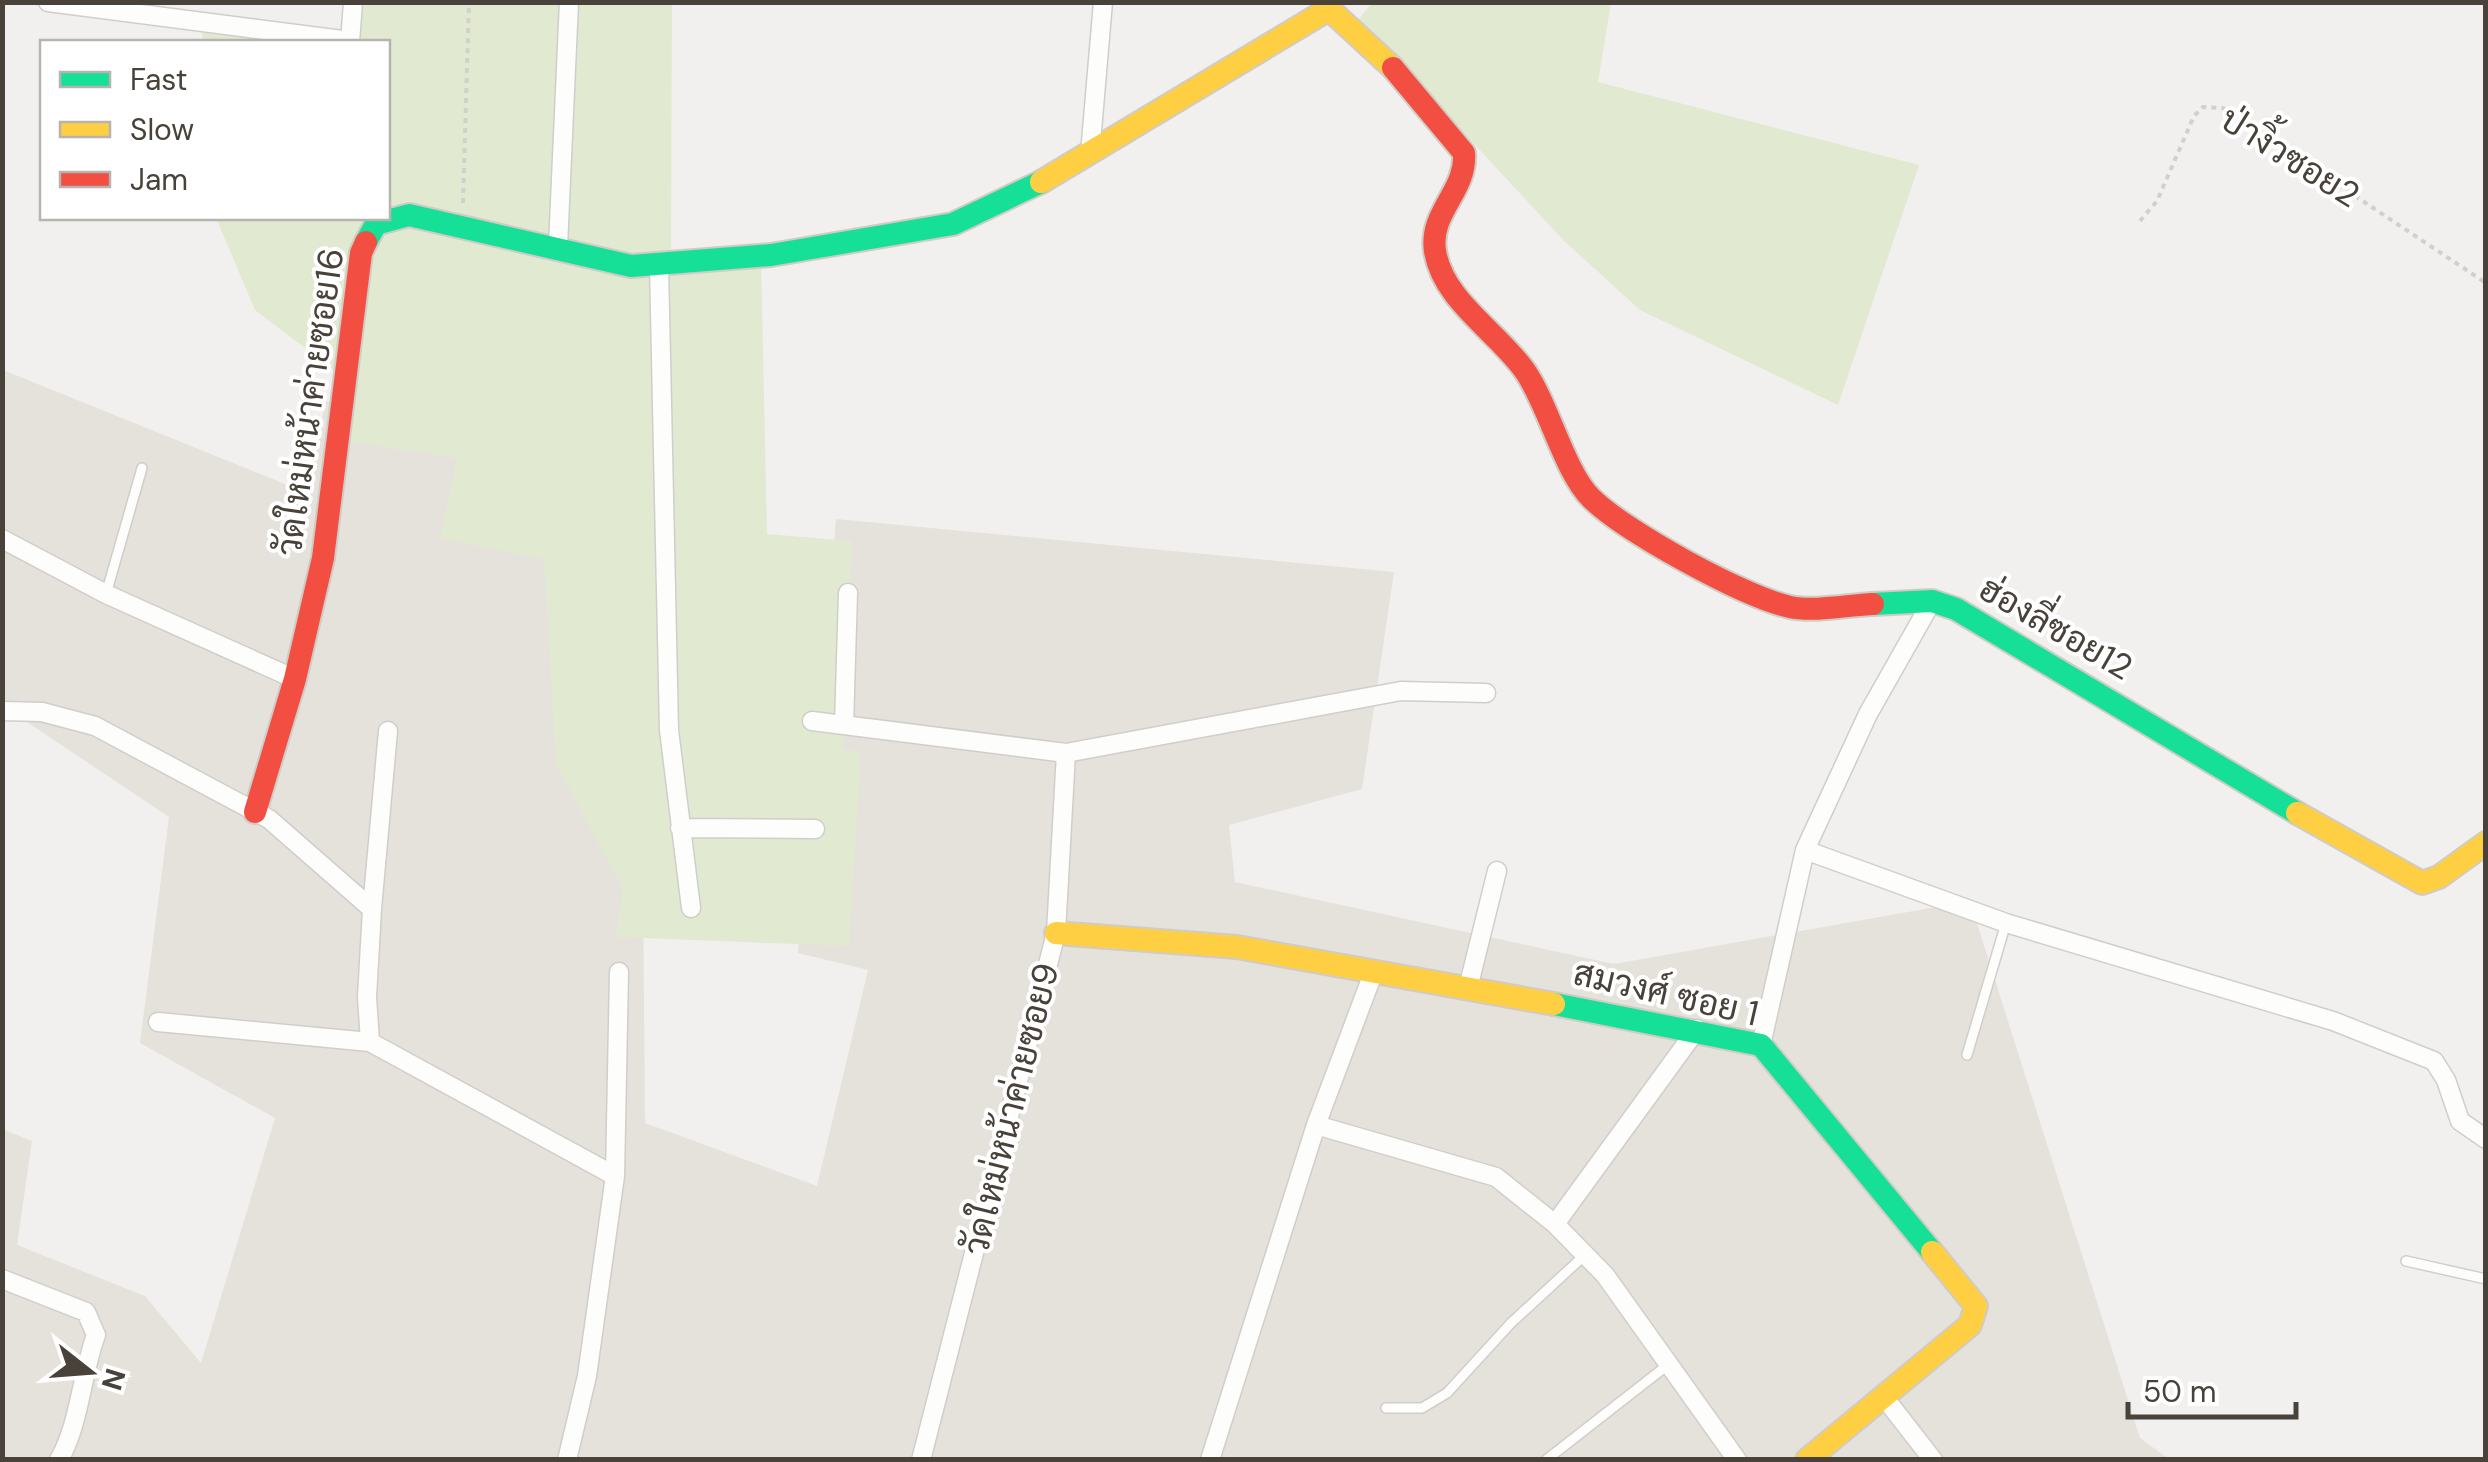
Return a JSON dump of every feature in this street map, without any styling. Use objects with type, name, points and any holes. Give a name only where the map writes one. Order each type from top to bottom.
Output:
[{"type":"street","points":[[48,2],[335,40]]},
{"type":"street","points":[[350,40],[353,2]]},
{"type":"street","points":[[558,246],[569,2]]},
{"type":"street","points":[[1090,154],[1103,2]]},
{"type":"street","name":"วัดใหม่หน้าค่ายซอย16","points":[[390,218],[409,215],[462,224],[631,266],[852,244],[953,224],[1090,154],[1329,9],[1375,47],[1464,153],[1465,175],[1435,218],[1432,231]]},
{"type":"street","name":"วัดใหม่หน้าค่ายซอย16","points":[[255,812],[295,679],[323,558],[361,254],[374,221]]},
{"type":"street","name":"ฮ่องลี่ซอย12","points":[[1432,231],[1444,280],[1524,371],[1589,497],[1634,529],[1752,594],[1793,608],[1932,600],[1997,630],[2391,870],[2422,883],[2440,877],[2486,843]]},
{"type":"street","points":[[659,265],[668,712],[692,908]]},
{"type":"street","points":[[2,538],[106,594],[295,679]]},
{"type":"street","points":[[844,726],[848,593]]},
{"type":"street","points":[[1761,1045],[1806,850],[1868,714],[1932,600]]},
{"type":"street","points":[[812,721],[1066,752],[1401,691],[1486,693]]},
{"type":"street","points":[[2,711],[42,712],[95,726],[255,812],[345,881],[372,909]]},
{"type":"street","points":[[370,1042],[366,997],[388,731]]},
{"type":"street","name":"วัดใหม่หน้าค่ายซอย9","points":[[921,1460],[1056,932],[1066,752]]},
{"type":"street","points":[[680,828],[815,829]]},
{"type":"street","points":[[1806,850],[2006,923],[2333,1021],[2434,1060],[2446,1080],[2460,1121],[2486,1139]]},
{"type":"street","points":[[1468,988],[1497,871]]},
{"type":"street","name":"สมวงศ์ ซอย 1","points":[[1056,932],[1237,947],[1697,1029],[1761,1045],[1976,1306],[1970,1325],[1807,1460]]},
{"type":"street","points":[[1210,1460],[1316,1126],[1374,971]]},
{"type":"street","points":[[567,1460],[587,1376],[614,1176],[619,972]]},
{"type":"street","points":[[158,1022],[370,1042],[614,1176]]},
{"type":"street","points":[[1554,1224],[1697,1029]]},
{"type":"street","points":[[1316,1126],[1496,1177],[1586,1254],[1737,1460]]},
{"type":"street","points":[[2,1279],[86,1312],[96,1335],[80,1378],[72,1436],[60,1460]]},
{"type":"street","points":[[1884,1397],[1933,1460]]},
{"type":"lane","points":[[106,594],[142,468]]},
{"type":"lane","points":[[1967,1055],[2006,923]]},
{"type":"lane","points":[[1386,1408],[1422,1408],[1447,1393],[1511,1323],[1586,1254]]},
{"type":"lane","points":[[2406,1262],[2486,1279]]},
{"type":"lane","points":[[1546,1460],[1670,1364]]},
{"type":"path","points":[[462,224],[469,2]]},
{"type":"path","name":"ป่างิ้วซอย2","points":[[2140,221],[2157,202],[2194,116],[2204,107],[2223,108],[2486,282]]},
{"type":"shaded area","points":[[3,370],[305,492],[326,401],[569,461],[643,885],[645,1123],[817,1186],[868,970],[798,953],[836,519],[1394,572],[1362,789],[1229,825],[1235,882],[1614,964],[1970,901],[2140,1438],[2169,1459],[3,1459],[2,1129],[32,1141],[17,1245],[145,1296],[201,1363],[275,1118],[140,1043],[169,817],[3,706]]},
{"type":"green space","points":[[353,3],[672,3],[671,264],[761,257],[767,534],[852,541],[843,749],[861,752],[849,946],[616,937],[623,889],[556,764],[544,559],[440,538],[457,458],[348,442],[335,371],[255,310],[217,220],[390,220],[390,40],[350,40]]},
{"type":"green space","points":[[1372,3],[1611,3],[1598,82],[1919,165],[1838,405],[1640,310],[1562,239],[1359,19]]},
{"type":"green space","points":[[203,23],[342,40],[202,40]]},
{"type":"traffic: fast","points":[[366,242],[376,224],[409,215],[631,266],[771,255],[953,224],[1041,182]]},
{"type":"traffic: fast","points":[[1873,604],[1932,601],[1956,609],[2297,813]]},
{"type":"traffic: fast","points":[[1554,1004],[1761,1045],[1932,1252]]},
{"type":"traffic: slow","points":[[1041,182],[1329,9],[1393,68]]},
{"type":"traffic: slow","points":[[2297,813],[2422,883],[2439,877],[2486,843]]},
{"type":"traffic: slow","points":[[1056,933],[1237,947],[1554,1004]]},
{"type":"traffic: slow","points":[[1807,1460],[1970,1325],[1976,1306],[1932,1252]]},
{"type":"traffic: jam","points":[[1393,68],[1464,153],[1460,179],[1437,225],[1435,251],[1440,269],[1460,301],[1525,371],[1573,472],[1591,498],[1656,544],[1770,601],[1810,609],[1873,604]]},
{"type":"traffic: jam","points":[[255,812],[295,679],[323,558],[361,253],[366,242]]}]
